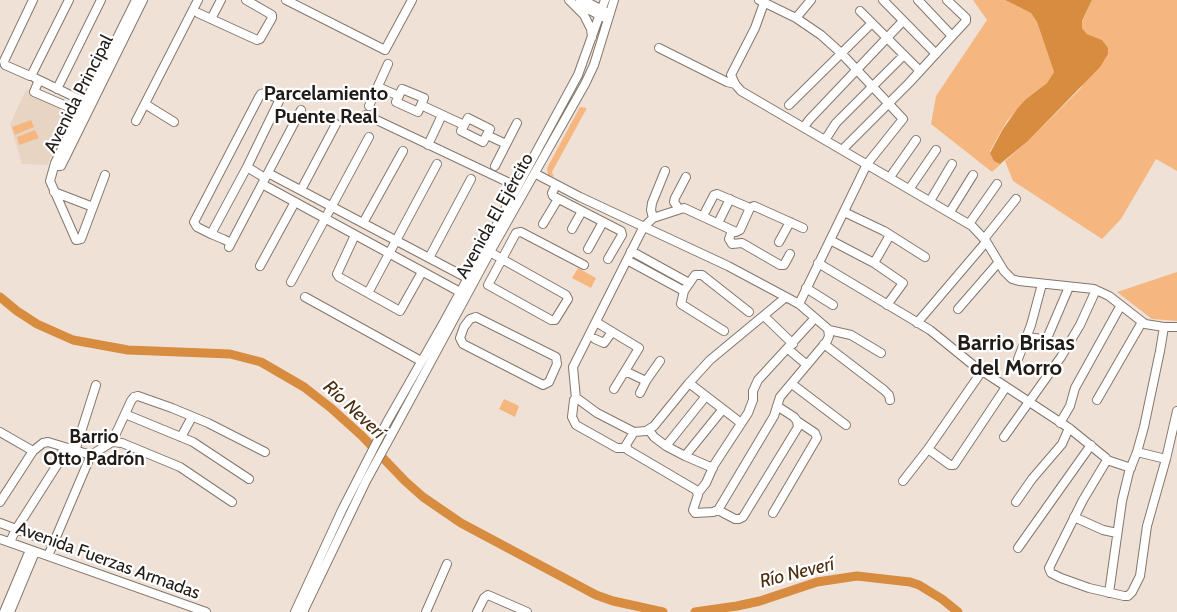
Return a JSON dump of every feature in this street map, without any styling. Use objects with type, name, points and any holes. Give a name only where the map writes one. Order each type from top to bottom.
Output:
[{"type":"street","points":[[33,0],[4,63],[85,102]]},
{"type":"street","points":[[69,0],[34,77],[34,92],[80,112]]},
{"type":"street","points":[[57,89],[102,0]]},
{"type":"street","name":"Avenida Principal","points":[[136,0],[55,163],[56,166],[61,166],[143,0]]},
{"type":"street","points":[[136,121],[198,0]]},
{"type":"street","points":[[211,19],[221,0]]},
{"type":"street","points":[[198,13],[257,40],[260,39],[272,15],[246,0]]},
{"type":"street","points":[[288,0],[385,50],[412,0]]},
{"type":"street","points":[[569,0],[605,15]]},
{"type":"street","points":[[569,0],[584,15],[591,29],[592,37]]},
{"type":"street","points":[[583,0],[605,15]]},
{"type":"street","points":[[605,0],[605,15]]},
{"type":"street","points":[[605,15],[614,0]]},
{"type":"street","points":[[796,18],[811,0]]},
{"type":"street","points":[[883,0],[936,54]]},
{"type":"street","points":[[918,0],[952,36]]},
{"type":"street","points":[[842,150],[920,72],[965,22],[966,19],[947,0]]},
{"type":"street","points":[[799,304],[867,164],[903,120],[902,116],[889,102],[821,35],[796,18],[761,1],[751,36],[731,75],[735,84],[744,94],[804,127],[842,150],[867,164],[890,177],[910,188],[969,224],[985,241],[998,263],[1012,279],[1096,290],[1109,296],[1142,322],[1164,327],[1177,327]]},
{"type":"street","points":[[860,11],[920,72]]},
{"type":"street","name":"Avenida El Ejército","points":[[331,534],[387,422],[578,75],[596,28],[605,15]]},
{"type":"street","name":"Avenida El Ejército","points":[[339,538],[366,481],[490,252],[586,84],[604,32],[605,15]]},
{"type":"street","points":[[804,127],[903,20]]},
{"type":"street","points":[[789,105],[872,23]]},
{"type":"street","points":[[596,28],[602,26],[604,32]]},
{"type":"street","points":[[659,48],[727,82],[735,84]]},
{"type":"street","points":[[825,140],[836,123],[904,55]]},
{"type":"street","points":[[369,106],[388,64]]},
{"type":"street","points":[[378,87],[399,96],[402,89],[424,98],[421,105],[464,125],[461,131],[483,142],[486,135],[506,144]]},
{"type":"street","points":[[211,234],[247,167],[280,99],[265,93],[261,94],[194,222],[196,227],[230,245],[301,110]]},
{"type":"street","points":[[145,104],[174,122]]},
{"type":"street","points":[[366,115],[516,186]]},
{"type":"street","points":[[428,145],[442,115]]},
{"type":"street","points":[[495,166],[517,123]]},
{"type":"street","points":[[301,190],[336,124]]},
{"type":"street","points":[[291,282],[369,137]]},
{"type":"street","points":[[890,177],[916,140]]},
{"type":"street","points":[[910,188],[936,150]]},
{"type":"street","points":[[364,223],[403,151]]},
{"type":"street","points":[[55,163],[49,179],[76,240],[81,239],[105,175]]},
{"type":"street","points":[[368,293],[437,164]]},
{"type":"street","points":[[930,201],[952,164]]},
{"type":"street","points":[[247,167],[265,178],[295,202],[460,292]]},
{"type":"street","points":[[653,218],[652,203],[665,171]]},
{"type":"street","points":[[536,174],[644,228],[720,262],[799,304],[829,330],[851,335],[881,353]]},
{"type":"street","points":[[950,212],[973,175]]},
{"type":"street","points":[[679,210],[674,202],[686,177]]},
{"type":"street","points":[[265,178],[301,190],[467,278]]},
{"type":"street","points":[[429,258],[471,178]]},
{"type":"street","points":[[969,224],[997,184]]},
{"type":"street","points":[[556,185],[551,195],[622,233],[608,259]]},
{"type":"street","points":[[54,192],[93,207]]},
{"type":"street","points":[[703,216],[714,195],[719,194],[750,208],[757,206],[803,228]]},
{"type":"street","points":[[543,224],[558,199]]},
{"type":"street","points":[[718,223],[730,199]]},
{"type":"street","points":[[916,323],[985,241],[1016,199]]},
{"type":"street","points":[[260,266],[295,202]]},
{"type":"street","points":[[698,493],[626,448],[617,448],[574,423],[573,406],[576,399],[573,367],[631,252],[644,228],[653,218],[679,210],[689,210],[736,232],[740,230],[750,208]]},
{"type":"street","points":[[572,229],[582,211]]},
{"type":"street","points":[[844,212],[890,235],[926,257]]},
{"type":"street","points":[[588,249],[603,222]]},
{"type":"street","points":[[780,242],[790,222]]},
{"type":"street","points":[[490,252],[502,259],[566,295],[568,299],[556,320],[551,320],[488,285],[502,259],[518,231],[584,266]]},
{"type":"street","points":[[732,231],[729,239],[732,244],[742,243],[780,265],[784,265],[790,254]]},
{"type":"street","points":[[355,235],[337,274],[339,277],[400,311],[422,272]]},
{"type":"street","points":[[874,263],[890,235]]},
{"type":"street","points":[[830,240],[874,263],[903,283],[887,305]]},
{"type":"street","points":[[631,252],[689,282]]},
{"type":"street","points":[[627,260],[684,291]]},
{"type":"street","points":[[818,263],[930,330],[982,371],[1069,428],[1107,460],[1131,468]]},
{"type":"street","points":[[958,309],[998,263]]},
{"type":"street","points":[[724,331],[681,304],[684,291],[695,275],[702,275],[749,312]]},
{"type":"street","points":[[1018,359],[1027,336],[1042,284]]},
{"type":"street","points":[[1027,336],[1042,339],[1048,336],[1068,287]]},
{"type":"street","points":[[806,288],[833,305]]},
{"type":"street","points":[[1004,437],[1061,357],[1080,325],[1096,290]]},
{"type":"street","points":[[576,399],[578,398],[597,413],[634,432],[649,430],[710,360],[786,297]]},
{"type":"street","points":[[305,298],[421,361]]},
{"type":"street","points":[[1060,423],[1070,406],[1075,388],[1121,305]]},
{"type":"street","points":[[476,316],[556,357],[557,364],[549,382],[542,385],[463,344],[460,338],[464,327],[470,319],[476,316]]},
{"type":"street","points":[[764,316],[807,365]]},
{"type":"street","points":[[815,318],[758,380],[753,391],[750,409],[713,468],[706,483],[698,493],[693,510],[694,513],[718,510],[774,416],[780,397],[824,344],[829,336],[829,330]]},
{"type":"street","points":[[452,322],[464,327]]},
{"type":"street","points":[[596,322],[639,348],[614,389]]},
{"type":"street","points":[[1098,400],[1142,322]]},
{"type":"street","points":[[1109,592],[1122,501],[1137,452],[1164,327]]},
{"type":"street","points":[[595,338],[604,343],[612,332]]},
{"type":"street","points":[[824,344],[884,390],[889,395],[890,400]]},
{"type":"street","points":[[640,392],[660,361]]},
{"type":"street","points":[[625,371],[646,381]]},
{"type":"street","points":[[903,481],[928,449],[982,371]]},
{"type":"street","points":[[689,383],[741,423]]},
{"type":"street","points":[[792,384],[846,425]]},
{"type":"street","points":[[75,451],[96,385]]},
{"type":"street","points":[[928,449],[950,466],[954,466],[1006,387]]},
{"type":"street","points":[[48,556],[91,455],[112,442],[134,397],[138,396],[208,423],[265,452]]},
{"type":"street","points":[[666,446],[706,396]]},
{"type":"street","points":[[773,514],[817,438],[815,433],[777,406]]},
{"type":"street","points":[[684,456],[723,409]]},
{"type":"street","points":[[1107,460],[1074,517],[1049,571],[1052,574],[1088,588],[1128,596],[1140,576],[1147,526],[1177,411]]},
{"type":"street","points":[[125,414],[193,442],[249,479]]},
{"type":"street","points":[[181,437],[192,417]]},
{"type":"street","points":[[718,510],[735,519],[743,517],[798,427],[797,421]]},
{"type":"street","points":[[1016,502],[1032,479],[1062,444],[1069,428]]},
{"type":"street","points":[[649,430],[654,437],[666,446],[713,468]]},
{"type":"street","points":[[0,432],[33,451]]},
{"type":"street","points":[[626,448],[634,432]]},
{"type":"street","points":[[0,502],[33,451],[43,443],[48,442],[91,455]]},
{"type":"street","points":[[112,442],[122,444],[180,467],[232,502]]},
{"type":"street","points":[[1018,548],[1091,445]]},
{"type":"street","points":[[10,542],[16,529],[57,466],[64,447]]},
{"type":"street","points":[[1137,452],[1166,458]]},
{"type":"street","points":[[0,485],[8,490]]},
{"type":"street","points":[[1074,517],[1102,530],[1117,533]]},
{"type":"street","points":[[0,523],[53,543]]},
{"type":"street","points":[[295,612],[331,534],[339,538],[303,612]]},
{"type":"street","name":"Avenida Fuerzas Armadas","points":[[0,539],[206,612]]},
{"type":"street","points":[[4,612],[33,551]]},
{"type":"street","points":[[10,612],[33,551]]},
{"type":"street","points":[[426,612],[447,564]]},
{"type":"street","points":[[477,612],[484,598],[488,595],[527,612]]},
{"type":"shaded area","points":[[973,0],[1005,0],[1031,13],[1037,22],[1054,72],[1047,83],[1026,99],[1007,121],[990,151],[1000,164],[1002,163],[992,172],[931,124],[936,96],[987,20]]},
{"type":"shaded area","points":[[1005,0],[1092,0],[1082,21],[1082,28],[1087,34],[1102,40],[1108,48],[1108,54],[1100,67],[1028,141],[1000,164],[994,161],[990,153],[1003,129],[1017,109],[1026,99],[1047,83],[1054,72],[1037,22],[1031,13]]},
{"type":"shaded area","points":[[1092,0],[1177,0],[1177,171],[1156,159],[1121,219],[1102,239],[1013,181],[1005,161],[1028,141],[1081,88],[1102,40],[1087,34],[1082,28],[1082,22]]},
{"type":"shaded area","points":[[26,90],[75,112],[47,165],[22,164],[10,124]]},
{"type":"shaded area","points":[[580,107],[587,108],[552,172],[554,177],[548,175],[547,168]]},
{"type":"shaded area","points":[[31,120],[34,127],[15,135],[12,127]]},
{"type":"shaded area","points":[[35,130],[39,138],[19,145],[17,137]]},
{"type":"shaded area","points":[[578,268],[596,278],[591,288],[572,278]]},
{"type":"shaded area","points":[[1177,272],[1177,321],[1152,319],[1117,292]]},
{"type":"shaded area","points":[[504,399],[519,406],[515,417],[499,409]]},
{"type":"waterway","name":"Río Neverí","points":[[0,297],[37,324],[73,340],[128,350],[230,354],[261,362],[304,387],[331,408],[423,497],[461,523],[596,595],[613,601],[663,612]]},
{"type":"waterway","name":"Río Neverí","points":[[695,612],[760,601],[817,582],[857,576],[910,582],[919,585],[942,599],[958,612]]},
{"type":"district","name":"Parcelamiento Puente Real","points":[[326,106]]},
{"type":"district","name":"Barrio Brisas del Morro","points":[[1016,356]]},
{"type":"district","name":"Barrio Otto Padrón","points":[[94,448]]}]
